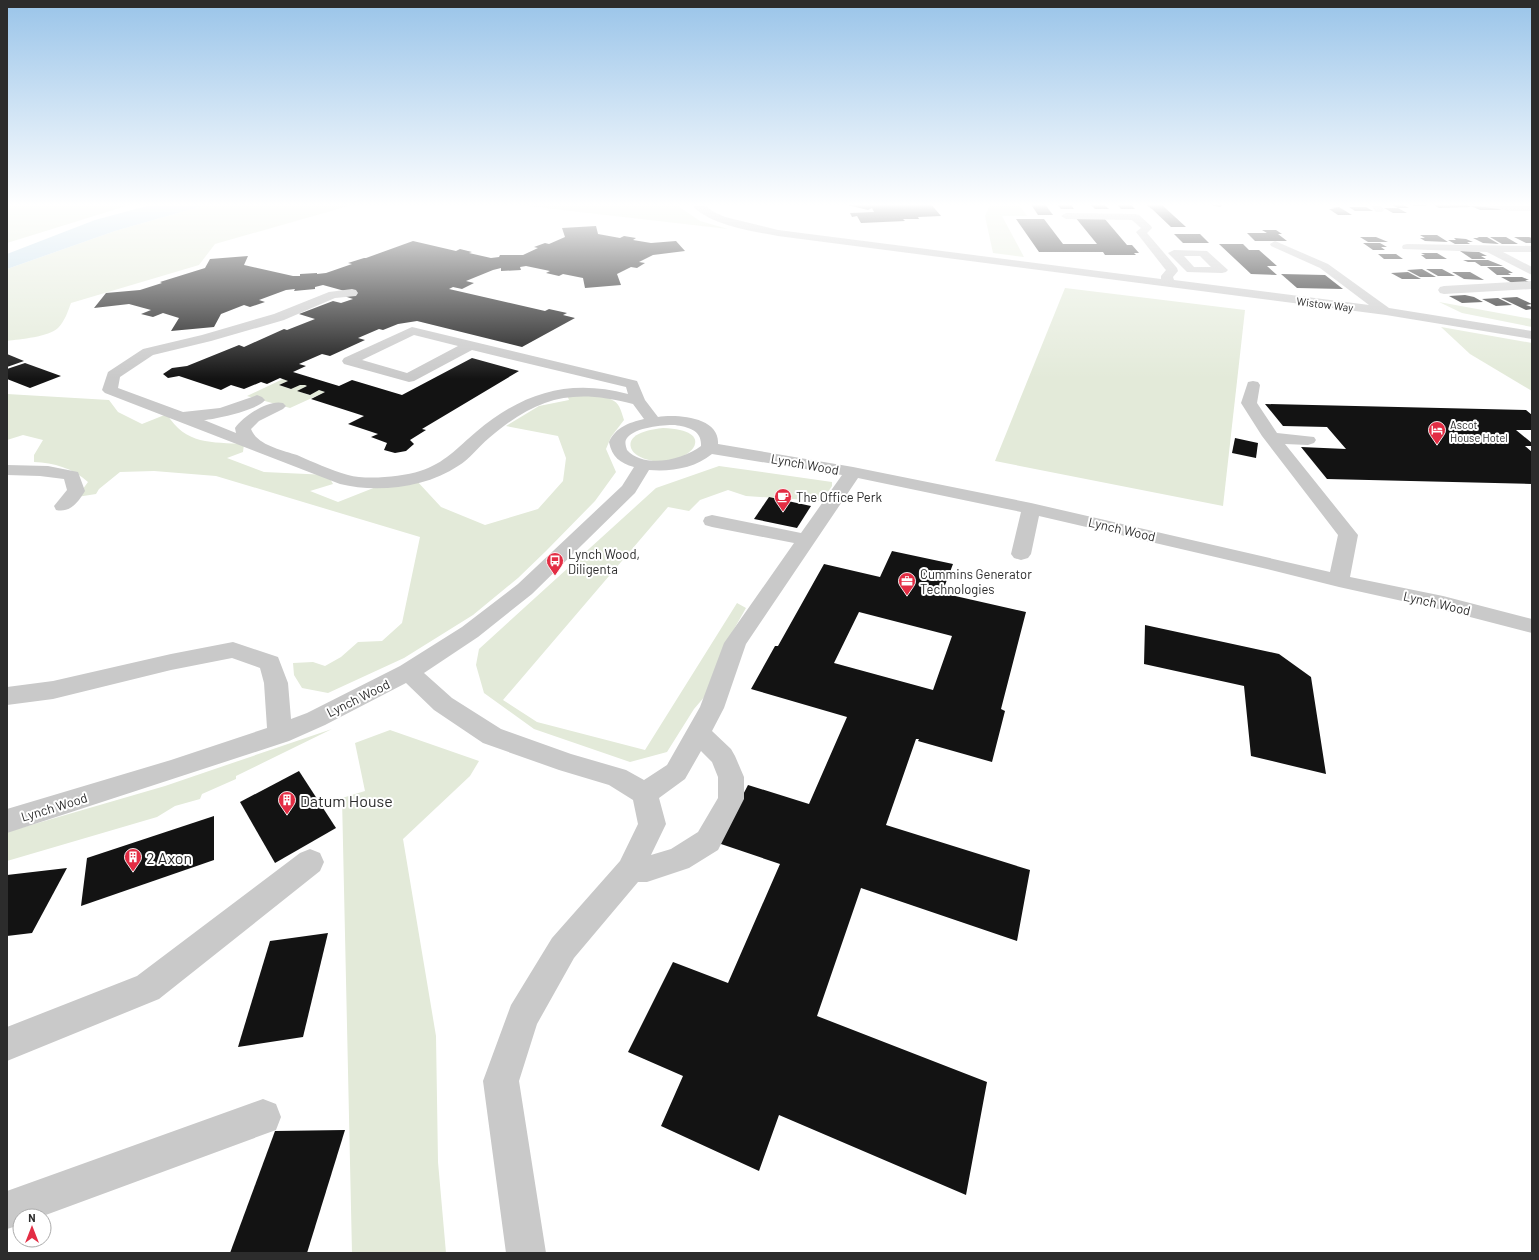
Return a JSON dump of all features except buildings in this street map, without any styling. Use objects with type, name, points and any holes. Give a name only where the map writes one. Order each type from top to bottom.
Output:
[{"type":"street","name":"Wistow Way","points":[[998,262],[1386,311],[1532,335]]},
{"type":"street","points":[[1166,262],[1171,268]]},
{"type":"street","points":[[1315,262],[1324,266],[1386,311]]},
{"type":"street","points":[[1513,262],[1532,272]]},
{"type":"street","points":[[1168,284],[1167,276],[1172,271],[1171,268]]},
{"type":"street","points":[[1171,268],[1189,268]]},
{"type":"street","points":[[1461,283],[1473,289]]},
{"type":"street","points":[[1444,290],[1532,285]]},
{"type":"street","points":[[206,338],[279,317],[333,295],[352,293]]},
{"type":"street","points":[[289,324],[290,318],[296,310]]},
{"type":"street","points":[[469,346],[409,378],[350,361],[412,331],[469,346],[481,347],[632,384],[638,401],[653,421]]},
{"type":"street","points":[[258,336],[250,334],[232,334],[206,338],[148,352],[113,375],[110,390],[346,480],[375,483],[402,480],[430,473],[441,476],[450,464],[503,417],[535,400],[563,393],[580,391],[619,395],[638,401]]},
{"type":"street","points":[[1254,385],[1249,403],[1270,436]]},
{"type":"street","points":[[171,413],[206,416],[223,413],[257,400]]},
{"type":"street","points":[[260,447],[246,438],[243,428],[253,418],[278,406]]},
{"type":"street","points":[[675,420],[694,424],[707,432],[710,437],[708,448],[696,458],[666,466],[644,465],[624,457],[619,451],[617,445],[619,439],[624,433],[642,423],[653,421],[675,420]]},
{"type":"street","points":[[1270,436],[1308,440]]},
{"type":"street","points":[[1270,436],[1266,446],[1271,456],[1284,468],[1305,478],[1348,535],[1343,554],[1339,581]]},
{"type":"street","name":"Lynch Wood","points":[[708,448],[853,472],[1031,508],[1339,581],[1443,603],[1532,626]]},
{"type":"street","name":"Lynch Wood","points":[[7,821],[171,770],[280,734],[316,719],[408,672],[470,632],[526,588],[629,489],[644,465]]},
{"type":"street","points":[[7,470],[42,470],[72,476],[76,491],[63,506]]},
{"type":"street","points":[[645,794],[676,772],[712,708],[735,643],[853,472]]},
{"type":"street","points":[[1021,554],[1031,508]]},
{"type":"street","points":[[712,521],[763,533],[806,540]]},
{"type":"street","points":[[7,696],[53,690],[233,650],[270,663],[276,683],[280,734]]},
{"type":"street","points":[[408,672],[443,704],[492,736],[568,763],[617,777],[645,794],[652,824],[630,870],[563,948],[523,1017],[502,1081],[526,1253]]},
{"type":"street","points":[[630,870],[647,869],[679,859],[708,842],[731,799],[731,777],[722,756],[698,733]]},
{"type":"street","points":[[7,1044],[148,988],[310,862]]},
{"type":"street","points":[[7,1210],[263,1117]]},
{"type":"green space","points":[[27,262],[201,262],[199,265],[71,303],[63,322],[54,331],[34,337],[7,341],[7,269]]},
{"type":"green space","points":[[1065,288],[1245,310],[1223,506],[995,461]]},
{"type":"green space","points":[[1439,302],[1532,319],[1532,327],[1462,313]]},
{"type":"green space","points":[[1441,327],[1532,343],[1532,391],[1470,354]]},
{"type":"green space","points":[[283,379],[288,381],[279,385],[291,389],[299,385],[305,385],[307,386],[298,391],[309,395],[319,390],[325,392],[290,408],[247,396]]},
{"type":"green space","points":[[7,394],[109,400],[118,412],[142,424],[167,414],[174,424],[191,437],[210,442],[244,444],[243,452],[227,458],[264,472],[328,475],[333,484],[310,491],[338,502],[376,487],[416,480],[441,507],[485,525],[538,509],[563,481],[566,458],[558,436],[506,426],[539,406],[569,400],[567,395],[591,395],[609,398],[618,404],[624,420],[611,437],[606,449],[616,472],[595,501],[518,578],[473,615],[404,658],[328,693],[302,688],[294,675],[293,663],[313,662],[325,666],[341,657],[358,642],[382,641],[402,623],[420,537],[216,476],[154,471],[120,472],[99,489],[96,494],[77,497],[88,482],[82,477],[63,467],[34,462],[34,455],[43,440],[23,435],[7,440]]},
{"type":"green space","points":[[663,428],[682,430],[692,436],[695,442],[692,449],[673,460],[660,461],[645,459],[633,452],[631,443],[632,439],[636,435],[653,429]]},
{"type":"green space","points":[[719,466],[832,482],[832,486],[822,501],[746,496],[728,490],[700,500],[689,511],[668,507],[503,700],[537,722],[645,750],[737,603],[746,608],[725,645],[706,695],[694,709],[667,752],[630,762],[534,729],[484,693],[476,665],[479,649],[656,488]]},
{"type":"green space","points":[[332,729],[236,776],[236,779],[202,794],[200,799],[175,806],[157,817],[7,861],[7,832],[165,786]]},
{"type":"green space","points":[[390,730],[479,761],[470,776],[403,839],[436,1036],[438,1162],[446,1253],[352,1253],[342,798],[365,791],[355,743]]},
{"type":"water","points":[[7,262],[27,262],[7,269]]},
{"type":"place","name":"Ascot House Hotel","points":[[1437,445]]},
{"type":"place","name":"The Office Perk","points":[[783,512]]},
{"type":"place","name":"Lynch Wood, Diligenta","points":[[555,576]]},
{"type":"place","name":"Cummins Generator Technologies","points":[[907,596]]},
{"type":"place","name":"Datum House","points":[[287,815]]},
{"type":"place","name":"2 Axon","points":[[133,872]]}]
